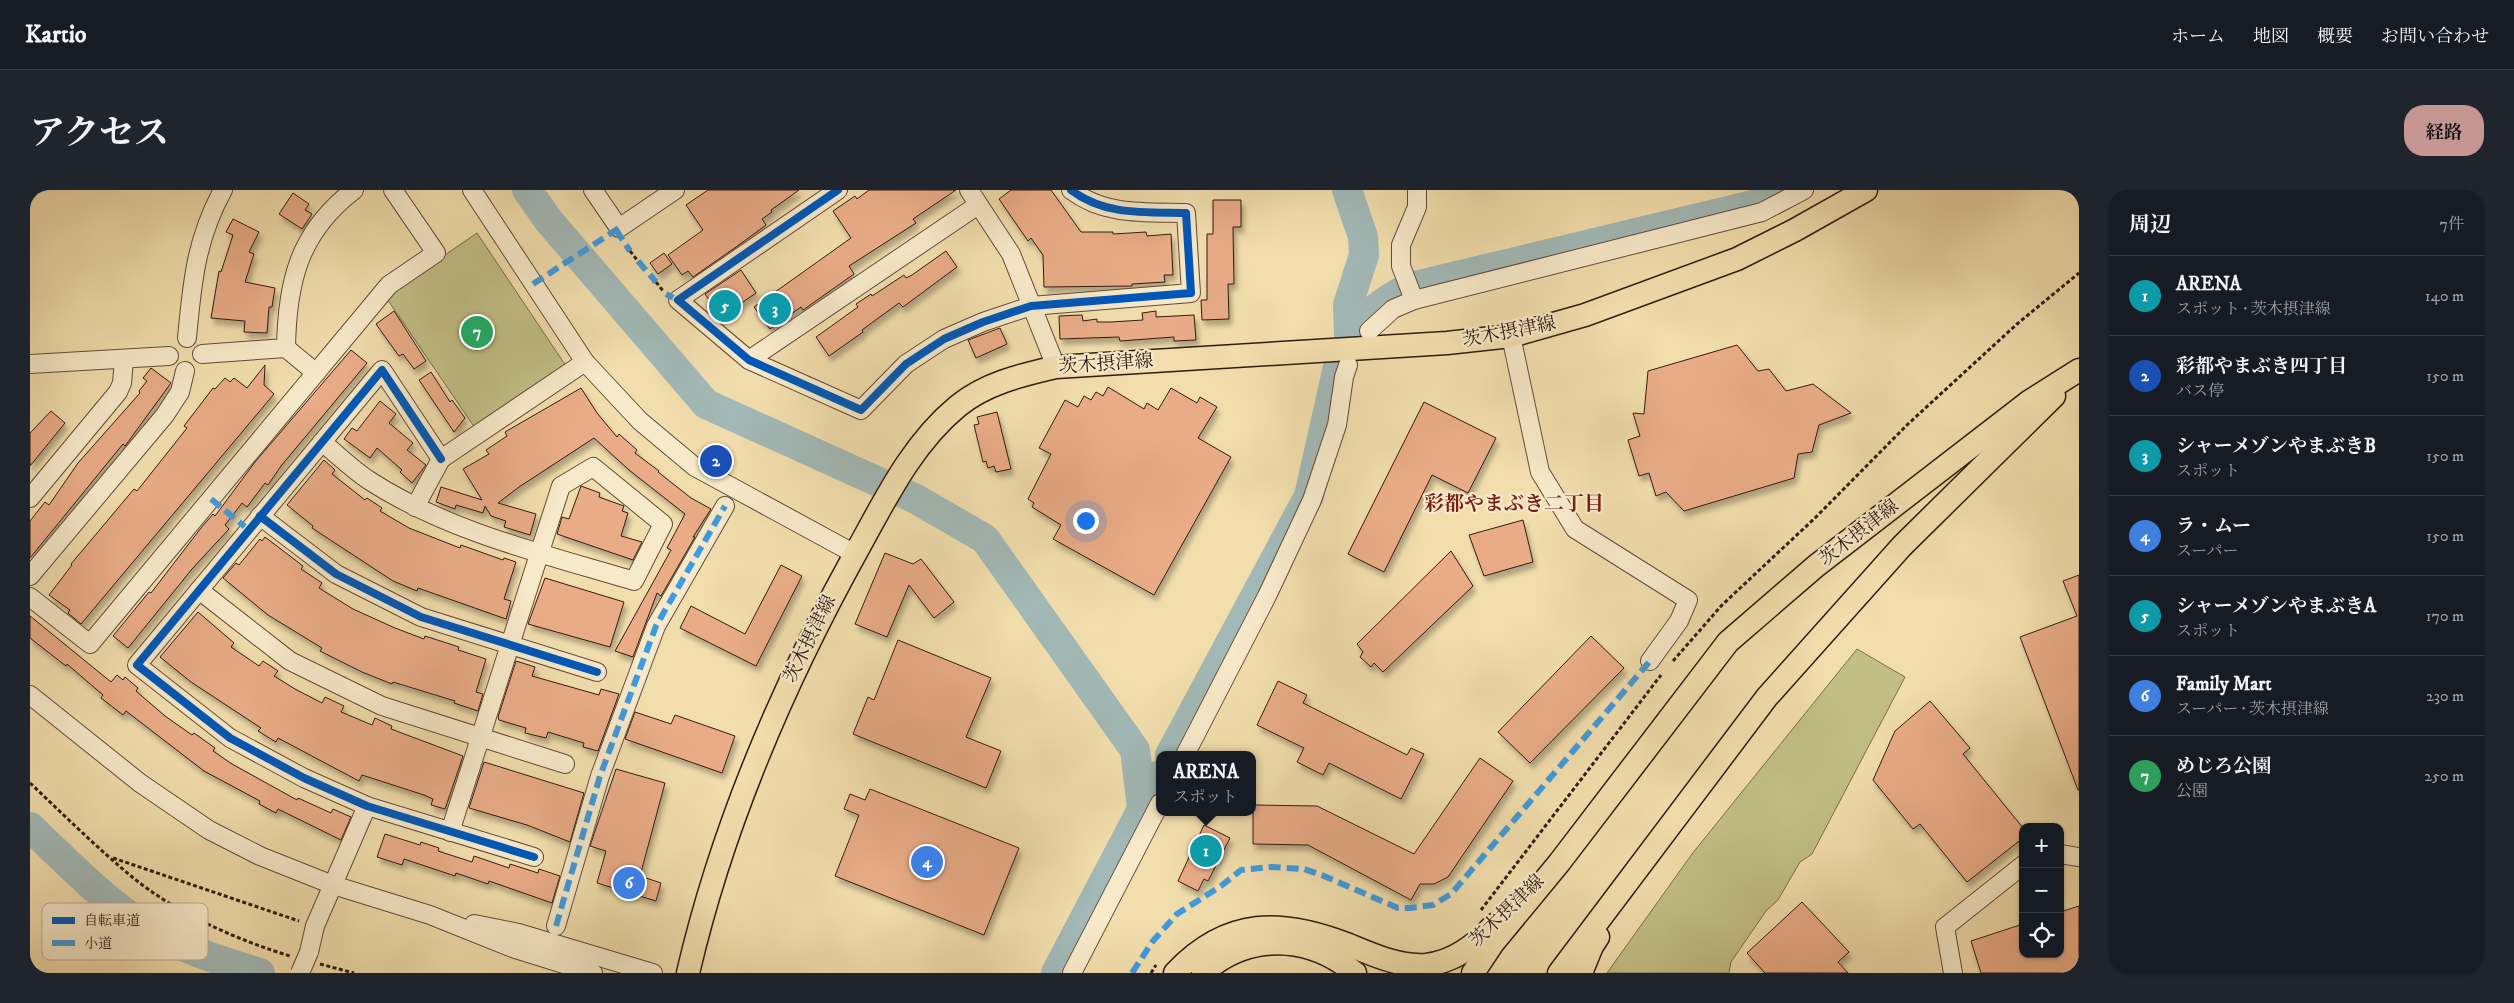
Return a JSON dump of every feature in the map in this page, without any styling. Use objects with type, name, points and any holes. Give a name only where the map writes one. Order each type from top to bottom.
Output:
[{"type":"main road","name":"茨木摂津線","points":[[688,973],[733,816],[779,702],[804,648],[873,521],[910,458],[936,426],[960,405],[982,390],[1015,377],[1056,367],[1447,343],[1511,336],[1585,315],[1737,258],[1795,230],[1866,190]]},
{"type":"main road","name":"茨木摂津線","points":[[1559,973],[1767,697],[1902,546],[2035,416],[2077,371]]},
{"type":"main road","name":"茨木摂津線","points":[[1472,973],[1493,943],[1559,863],[1728,642],[1816,566],[2030,401],[2077,371]]},
{"type":"main road","name":"茨木摂津線","points":[[1582,973],[1592,946],[1723,766],[1767,697]]},
{"type":"main road","name":"茨木摂津線","points":[[1166,968],[1218,940],[1236,933],[1266,927],[1308,931],[1401,963],[1425,965],[1450,959],[1477,942],[1527,886],[1559,863]]},
{"type":"main road","points":[[1203,973],[1229,953],[1257,945],[1280,943],[1300,946],[1323,953],[1355,973]]},
{"type":"street","points":[[187,338],[192,281],[198,250],[223,190]]},
{"type":"street","points":[[286,348],[289,300],[297,264],[310,237],[321,220],[354,190]]},
{"type":"street","points":[[30,597],[90,644],[389,285],[436,253],[393,190]]},
{"type":"street","points":[[472,190],[585,362],[640,421],[695,467],[855,554]]},
{"type":"street","points":[[593,190],[619,228],[675,190]]},
{"type":"street","points":[[838,190],[678,300],[749,360],[861,410],[906,364],[944,339],[983,322],[1031,306],[1191,293],[1186,213],[1113,210],[1085,200],[1071,190]]},
{"type":"street","points":[[969,190],[1012,254],[1056,367]]},
{"type":"street","points":[[1414,299],[1401,266],[1401,245],[1417,207],[1417,190]]},
{"type":"street","points":[[1369,331],[1393,309],[1414,299],[1762,212],[1804,190]]},
{"type":"street","points":[[749,360],[978,205]]},
{"type":"street","points":[[1511,336],[1540,472],[1574,529],[1688,600],[1679,621],[1650,661]]},
{"type":"street","points":[[187,338],[198,343],[202,354],[197,366],[185,370],[174,366],[169,356],[174,343],[187,338]]},
{"type":"street","points":[[202,354],[286,348],[316,373]]},
{"type":"street","points":[[30,364],[169,356]]},
{"type":"street","points":[[30,498],[118,392],[123,377],[124,359]]},
{"type":"street","points":[[416,507],[441,459],[585,362]]},
{"type":"street","points":[[1187,751],[1267,596],[1312,500],[1337,425],[1344,377],[1348,365]]},
{"type":"street","points":[[30,576],[165,415],[180,392],[185,370]]},
{"type":"street","points":[[441,459],[382,370],[137,664],[230,738],[304,778],[367,806],[534,857]]},
{"type":"street","points":[[322,442],[369,480],[416,507],[472,531],[540,552],[634,581],[663,524],[593,467],[561,486],[540,552],[510,644],[481,738],[450,832]]},
{"type":"street","points":[[556,926],[600,776],[656,626],[725,506]]},
{"type":"street","points":[[260,516],[336,574],[422,617],[597,672]]},
{"type":"street","points":[[199,590],[290,661],[382,706],[565,764]]},
{"type":"street","points":[[30,695],[140,783],[209,830],[260,856],[333,885],[430,915],[515,949],[593,973]]},
{"type":"street","points":[[300,973],[309,952],[316,926],[367,806]]},
{"type":"street","points":[[1072,973],[1156,811]]},
{"type":"street","points":[[2064,854],[2079,856]]},
{"type":"street","points":[[1953,973],[1945,927],[2019,868]]},
{"type":"street","points":[[430,915],[519,934],[653,973]]},
{"type":"path","points":[[630,251],[638,261]]},
{"type":"path","points":[[1672,663],[1722,605],[1815,518],[1908,424],[2016,324],[2079,273]]},
{"type":"path","points":[[656,282],[666,294]]},
{"type":"path","points":[[1478,914],[1665,670]]},
{"type":"path","points":[[30,783],[132,877],[171,903]]},
{"type":"path","points":[[110,857],[316,926]]},
{"type":"path","points":[[208,923],[266,949]]},
{"type":"path","points":[[325,966],[354,973]]},
{"type":"path","points":[[1151,973],[1166,968]]},
{"type":"shaded area","points":[[477,233],[566,366],[475,428],[387,299],[394,290]]},
{"type":"shaded area","points":[[1857,649],[1905,677],[1812,854],[1800,862],[1778,900],[1766,911],[1731,962],[1729,973],[1607,973],[1692,854]]},
{"type":"building","points":[[708,190],[799,190],[771,210],[772,212],[762,219],[766,225],[736,247],[693,277],[688,271],[682,275],[668,255],[703,230],[686,205]]},
{"type":"building","points":[[869,190],[956,190],[913,219],[916,223],[849,266],[854,274],[803,310],[801,307],[770,329],[754,307],[851,238],[833,211],[855,196],[857,199]]},
{"type":"building","points":[[1011,190],[1051,190],[1081,232],[1113,232],[1113,234],[1146,232],[1147,236],[1171,234],[1173,275],[1164,275],[1165,282],[1132,284],[1132,286],[1044,287],[1043,255],[1031,238],[1028,241],[999,199]]},
{"type":"building","points":[[293,193],[309,204],[305,210],[312,214],[302,229],[279,214]]},
{"type":"building","points":[[1213,200],[1241,200],[1241,227],[1233,227],[1234,284],[1228,284],[1229,319],[1202,320],[1201,300],[1207,300],[1207,234],[1213,234]]},
{"type":"building","points":[[233,219],[259,232],[249,252],[254,254],[245,282],[275,288],[272,307],[269,307],[267,333],[244,332],[245,321],[211,318],[219,271],[221,272],[233,235],[226,232]]},
{"type":"building","points":[[946,251],[957,267],[903,307],[899,303],[829,356],[816,337],[858,307],[856,304],[871,294],[872,296],[904,275],[906,278],[912,275]]},
{"type":"building","points":[[664,253],[672,264],[658,274],[650,263]]},
{"type":"building","points":[[741,270],[756,293],[721,317],[705,294]]},
{"type":"building","points":[[394,311],[426,361],[414,369],[403,354],[399,356],[376,324]]},
{"type":"building","points":[[1156,311],[1156,317],[1194,315],[1196,340],[1174,341],[1174,337],[1120,341],[1119,337],[1060,339],[1059,316],[1082,315],[1083,321],[1097,319],[1097,322],[1111,322],[1143,320],[1142,313]]},
{"type":"building","points":[[1000,328],[1007,344],[976,358],[968,340]]},
{"type":"building","points":[[1737,345],[1758,371],[1769,369],[1786,391],[1813,384],[1851,413],[1819,425],[1812,452],[1798,454],[1794,478],[1684,511],[1666,492],[1656,496],[1649,473],[1639,476],[1628,440],[1640,436],[1633,413],[1644,414],[1648,371]]},
{"type":"building","points":[[351,350],[367,363],[281,466],[268,485],[265,483],[247,507],[242,503],[225,525],[229,529],[192,569],[128,648],[113,636],[149,592],[151,593],[201,528],[213,514],[215,516],[255,462]]},
{"type":"building","points":[[265,365],[264,385],[274,394],[81,624],[68,613],[70,610],[49,595],[71,564],[134,489],[137,491],[187,428],[184,426],[213,388],[215,389],[225,378],[230,382],[234,378],[247,388]]},
{"type":"building","points":[[151,368],[171,383],[125,446],[123,444],[30,558],[30,521],[45,502],[49,505],[78,463],[140,393],[139,391],[147,381],[143,378]]},
{"type":"building","points":[[431,372],[450,402],[452,400],[465,418],[454,432],[419,380]]},
{"type":"building","points":[[1108,387],[1144,409],[1147,403],[1158,410],[1171,388],[1197,403],[1200,397],[1217,407],[1198,438],[1231,457],[1154,595],[1053,539],[1061,525],[1032,507],[1034,503],[1028,499],[1051,454],[1039,448],[1065,400],[1078,407],[1084,396],[1091,400],[1096,392],[1103,396]]},
{"type":"building","points":[[581,388],[597,413],[617,437],[619,434],[637,450],[635,453],[658,472],[691,498],[711,509],[693,537],[695,537],[661,596],[657,593],[633,657],[615,651],[671,550],[667,548],[685,514],[629,470],[594,438],[498,503],[536,514],[530,535],[504,527],[506,521],[491,516],[485,506],[483,513],[456,505],[455,509],[436,502],[441,487],[482,500],[463,469],[489,454],[486,450],[507,436],[505,432]]},
{"type":"building","points":[[380,401],[396,414],[389,423],[413,443],[407,450],[426,465],[412,483],[400,472],[402,470],[377,448],[370,458],[344,439],[352,428],[357,431]]},
{"type":"building","points":[[1424,402],[1496,438],[1468,493],[1432,475],[1384,572],[1348,554]]},
{"type":"building","points":[[51,411],[65,423],[30,466],[30,433]]},
{"type":"building","points":[[997,412],[1011,469],[996,472],[994,466],[988,468],[986,461],[983,462],[974,425],[979,424],[977,417]]},
{"type":"building","points":[[324,460],[335,470],[332,474],[365,500],[367,498],[382,508],[380,511],[409,528],[460,548],[461,545],[503,560],[504,558],[516,562],[504,599],[511,601],[506,619],[418,588],[417,591],[393,581],[312,528],[313,526],[287,505]]},
{"type":"building","points":[[581,486],[600,493],[599,497],[624,506],[622,511],[628,513],[621,536],[642,542],[633,560],[557,534],[562,517],[569,519]]},
{"type":"building","points":[[1523,520],[1533,562],[1484,576],[1469,535]]},
{"type":"building","points":[[265,537],[303,566],[301,569],[322,583],[319,588],[353,609],[424,639],[425,636],[459,647],[458,650],[486,659],[476,692],[483,694],[478,711],[454,703],[455,701],[393,682],[392,684],[362,672],[320,651],[322,648],[268,615],[223,578],[236,563],[239,565],[260,539],[262,541]]},
{"type":"building","points":[[1451,551],[1473,586],[1383,672],[1374,663],[1371,667],[1360,657],[1363,652],[1357,644]]},
{"type":"building","points":[[885,553],[913,564],[921,559],[954,602],[934,618],[909,585],[887,637],[855,624]]},
{"type":"building","points":[[781,565],[802,576],[756,666],[680,628],[691,606],[745,634]]},
{"type":"building","points":[[2079,575],[2078,790],[2020,637],[2077,616],[2063,581]]},
{"type":"building","points":[[545,578],[624,602],[610,647],[528,624]]},
{"type":"building","points":[[198,612],[234,643],[231,647],[259,666],[263,661],[278,671],[274,676],[295,689],[322,703],[325,697],[344,706],[341,712],[372,725],[375,718],[392,726],[391,729],[463,756],[445,809],[431,805],[433,799],[424,795],[362,775],[359,781],[278,738],[276,742],[258,731],[261,728],[191,682],[160,657]]},
{"type":"building","points":[[30,616],[111,682],[117,675],[123,680],[125,677],[138,688],[136,691],[165,716],[215,748],[213,751],[232,764],[297,800],[298,798],[331,813],[333,809],[351,817],[341,840],[278,809],[276,813],[259,804],[260,801],[204,771],[126,711],[123,715],[101,698],[103,695],[67,664],[66,666],[30,638]]},
{"type":"building","points":[[1591,636],[1624,668],[1530,763],[1498,732]]},
{"type":"building","points":[[898,640],[991,678],[966,737],[1001,751],[986,788],[853,734],[868,697],[874,700]]},
{"type":"building","points":[[516,661],[535,667],[532,676],[599,695],[601,689],[619,694],[598,751],[583,747],[584,743],[548,732],[546,738],[525,733],[526,728],[499,720],[498,717]]},
{"type":"building","points":[[1278,681],[1307,695],[1303,703],[1407,755],[1411,748],[1424,754],[1401,799],[1329,763],[1323,775],[1297,762],[1304,748],[1257,725]]},
{"type":"building","points":[[1930,701],[1970,748],[1963,754],[2019,823],[2019,841],[1967,882],[1920,824],[1913,829],[1873,780],[1895,731]]},
{"type":"building","points":[[635,712],[671,724],[675,715],[735,736],[722,773],[625,739]]},
{"type":"building","points":[[1480,758],[1513,781],[1448,877],[1434,884],[1420,884],[1411,900],[1308,845],[1253,844],[1253,816],[1256,816],[1256,805],[1317,806],[1414,854]]},
{"type":"building","points":[[484,762],[584,793],[570,842],[527,825],[469,808]]},
{"type":"building","points":[[616,769],[665,783],[640,876],[661,883],[656,901],[597,883],[606,851],[590,846]]},
{"type":"building","points":[[870,789],[1019,848],[984,935],[835,876],[859,815],[844,809],[850,794],[865,800]]},
{"type":"building","points":[[1204,825],[1230,838],[1208,881],[1204,879],[1198,891],[1178,881]]},
{"type":"building","points":[[385,834],[420,845],[421,842],[439,848],[438,851],[472,862],[474,856],[509,868],[510,864],[538,873],[539,869],[560,876],[552,903],[489,881],[488,884],[456,873],[455,876],[404,859],[402,865],[377,857]]},
{"type":"building","points":[[1802,902],[1849,952],[1838,962],[1848,973],[1765,973],[1747,953]]},
{"type":"building","points":[[2079,906],[2079,973],[1981,973],[1971,941],[2019,925],[2019,958],[2064,958],[2064,911]]},
{"type":"waterway","points":[[527,190],[549,221],[706,404],[916,499],[985,539],[1135,750],[1142,808]]},
{"type":"waterway","points":[[1347,190],[1363,237],[1364,255],[1348,305],[1349,333]]},
{"type":"waterway","points":[[1349,333],[1396,294],[1415,286],[1761,203],[1785,190]]},
{"type":"waterway","points":[[1172,751],[1309,496],[1338,367]]},
{"type":"waterway","points":[[1056,973],[1156,783]]},
{"type":"waterway","points":[[30,827],[112,903]]},
{"type":"waterway","points":[[208,956],[260,973]]},
{"type":"marked path","points":[[533,284],[619,228]]},
{"type":"marked path","points":[[616,230],[630,251]]},
{"type":"marked path","points":[[638,261],[656,282]]},
{"type":"marked path","points":[[666,294],[678,300]]},
{"type":"marked path","points":[[211,499],[249,530]]},
{"type":"marked path","points":[[556,926],[600,776],[656,626],[725,506]]},
{"type":"marked path","points":[[1132,973],[1153,941],[1177,914],[1221,886],[1241,870],[1271,867],[1304,869],[1398,908],[1433,905],[1451,894],[1650,661]]},
{"type":"cycle path","points":[[838,190],[678,300],[749,360],[861,410],[906,364],[944,339],[983,322],[1031,306],[1191,293],[1186,213],[1126,211],[1098,204],[1071,190]]},
{"type":"cycle path","points":[[441,459],[382,370],[137,665],[230,738],[304,778],[367,806],[534,857]]},
{"type":"cycle path","points":[[260,516],[336,574],[421,617],[597,672]]},
{"type":"place","name":"シャーメゾンやまぶきA","points":[[725,306]]},
{"type":"place","name":"シャーメゾンやまぶきB","points":[[775,309]]},
{"type":"place","name":"めじろ公園","points":[[477,332]]},
{"type":"place","name":"彩都やまぶき四丁目","points":[[716,461]]},
{"type":"place","name":"ARENA","points":[[1206,851]]},
{"type":"place","name":"ラ・ムー","points":[[927,862]]},
{"type":"place","name":"Family Mart","points":[[629,883]]},
{"type":"district","name":"彩都やまぶき二丁目","points":[[1514,504]]}]
